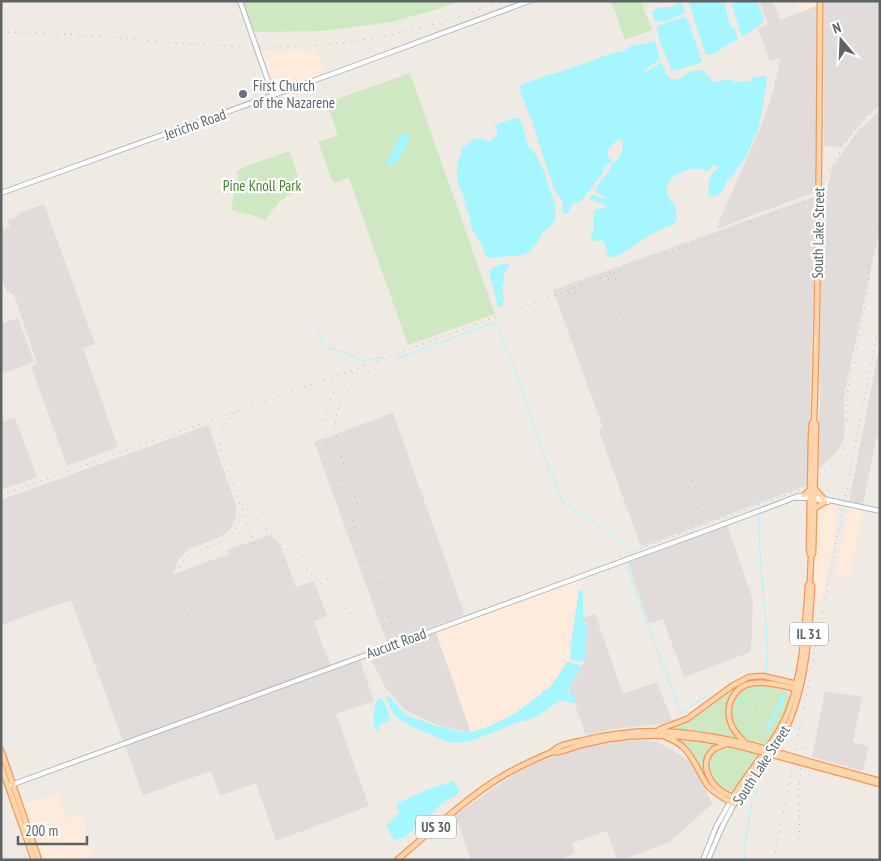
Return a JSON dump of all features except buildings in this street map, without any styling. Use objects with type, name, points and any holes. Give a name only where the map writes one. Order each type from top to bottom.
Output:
[{"type":"main road","name":"South Lake Street","points":[[733,801],[781,738],[791,717],[804,642],[808,585],[810,583],[811,556],[813,553],[810,497],[812,489],[811,430],[814,421],[818,246],[820,1]]},
{"type":"main road","points":[[812,489],[824,500],[812,507],[810,497],[812,489]]},
{"type":"main road","points":[[654,731],[687,719],[732,686],[749,677],[763,676],[797,687]]},
{"type":"main road","points":[[746,744],[734,731],[729,719],[729,704],[738,690],[746,684],[757,682],[797,687]]},
{"type":"main road","name":"US 30","points":[[397,860],[491,783],[519,767],[552,752],[554,749],[592,738],[620,733],[654,731],[703,734],[746,744],[751,747]]},
{"type":"main road","name":"US 30","points":[[552,752],[556,753],[582,745],[613,739],[647,735],[701,738],[751,747],[880,784]]},
{"type":"main road","points":[[662,735],[684,747],[708,786],[716,794],[733,801]]},
{"type":"main road","points":[[729,743],[717,747],[711,752],[706,761],[706,768],[708,776],[714,784],[733,801]]},
{"type":"main road","points":[[1,750],[34,860]]},
{"type":"main road","points":[[1,766],[11,785],[39,860]]},
{"type":"main road","name":"US 30","points":[[873,781],[880,780]]},
{"type":"street","points":[[240,1],[273,95]]},
{"type":"street","name":"Jericho Road","points":[[1,193],[529,1]]},
{"type":"street","name":"Aucutt Road","points":[[11,785],[785,501],[810,497],[880,511]]},
{"type":"street","name":"South Lake Street","points":[[703,860],[716,826],[733,801]]},
{"type":"street","name":"South Lake Street","points":[[708,860],[733,801]]},
{"type":"shaded area","points":[[759,1],[773,1],[780,20],[817,6],[815,192],[716,229],[765,117],[774,88],[780,58],[770,61],[758,29],[768,24]]},
{"type":"shaded area","points":[[796,1],[817,1],[817,6],[800,13]]},
{"type":"shaded area","points":[[824,1],[880,1],[880,105],[864,119],[841,147],[824,146]]},
{"type":"shaded area","points":[[316,50],[325,75],[276,92],[260,51]]},
{"type":"shaded area","points":[[880,111],[880,213],[878,236],[846,387],[844,401],[845,430],[843,440],[837,451],[819,469],[821,223],[832,167],[860,128]]},
{"type":"shaded area","points":[[816,196],[808,485],[641,547],[600,434],[599,430],[603,428],[553,290]]},
{"type":"shaded area","points":[[44,204],[95,344],[83,348],[118,447],[67,466],[31,366],[37,363],[14,295],[6,290],[1,276],[1,230],[10,227],[7,220],[18,216],[17,214]]},
{"type":"shaded area","points":[[18,318],[34,362],[1,374],[1,324]]},
{"type":"shaded area","points":[[880,343],[880,439],[876,438],[863,505],[849,502]]},
{"type":"shaded area","points":[[393,413],[465,615],[387,643],[314,442]]},
{"type":"shaded area","points":[[15,418],[37,477],[1,490],[1,422]]},
{"type":"shaded area","points":[[208,425],[236,505],[236,516],[232,526],[224,535],[191,548],[184,554],[179,559],[173,574],[229,554],[227,550],[270,535],[281,546],[296,587],[314,581],[327,616],[314,621],[330,665],[358,655],[374,701],[336,714],[369,806],[276,841],[256,783],[220,796],[211,771],[143,795],[71,600],[1,625],[1,500]]},
{"type":"shaded area","points":[[822,503],[837,504],[835,538],[822,599],[813,597],[817,510]]},
{"type":"shaded area","points":[[849,506],[863,510],[849,579],[835,575]]},
{"type":"shaded area","points":[[727,524],[753,600],[751,652],[684,677],[663,619],[649,624],[627,561]]},
{"type":"shaded area","points":[[582,577],[578,617],[570,656],[555,685],[497,725],[471,733],[435,630]]},
{"type":"shaded area","points":[[595,614],[623,694],[657,682],[672,721],[662,724],[613,729],[586,736],[569,688],[583,663],[586,630],[583,618]]},
{"type":"shaded area","points":[[435,630],[471,733],[435,724],[405,710],[385,687],[369,655]]},
{"type":"shaded area","points":[[825,691],[862,697],[853,742],[869,747],[863,771],[812,757]]},
{"type":"shaded area","points":[[638,740],[657,742],[693,764],[712,804],[670,842],[622,860],[617,860],[607,831],[572,843],[575,853],[558,860],[471,860],[455,815],[516,773],[542,760],[586,746]]},
{"type":"shaded area","points":[[59,793],[67,818],[80,814],[95,854],[80,860],[43,860],[24,805]]},
{"type":"green space","points":[[242,1],[458,1],[438,9],[391,22],[323,31],[253,32]]},
{"type":"green space","points":[[611,1],[641,1],[652,30],[625,40]]},
{"type":"green space","points":[[410,73],[495,314],[408,345],[349,178],[333,183],[318,142],[338,135],[326,103]]},
{"type":"green space","name":"Pine Knoll Park","points":[[286,152],[290,153],[303,190],[289,195],[280,201],[265,220],[231,210],[238,177],[236,172],[246,166]]},
{"type":"green space","points":[[753,685],[780,688],[787,692],[789,700],[778,725],[768,741],[733,790],[727,792],[718,787],[712,779],[709,770],[709,760],[713,752],[722,747],[750,752],[756,743],[745,739],[739,734],[733,725],[730,714],[731,704],[736,694],[742,689]]},
{"type":"green space","points":[[734,687],[735,689],[728,703],[728,714],[740,739],[705,732],[667,728],[685,722]]},
{"type":"green space","points":[[673,739],[698,740],[722,744],[709,752],[706,774],[728,796],[727,798],[712,788],[694,759]]},
{"type":"water","points":[[689,1],[725,1],[729,21],[738,39],[711,55],[706,54]]},
{"type":"water","points":[[742,1],[757,1],[764,20],[742,37],[732,4]]},
{"type":"water","points":[[680,3],[685,11],[683,14],[665,21],[655,21],[652,13],[653,10],[672,7]]},
{"type":"water","points":[[685,17],[688,21],[702,61],[673,71],[659,39],[657,27]]},
{"type":"water","points":[[655,42],[660,59],[643,73],[661,62],[671,79],[679,79],[689,72],[699,70],[705,72],[713,82],[729,79],[736,82],[752,81],[752,77],[766,76],[767,80],[759,127],[746,157],[726,182],[722,193],[708,196],[709,180],[715,170],[718,169],[717,166],[713,165],[708,171],[696,168],[678,174],[673,177],[666,187],[669,198],[676,209],[674,224],[652,234],[611,258],[607,254],[604,242],[600,240],[593,241],[591,236],[594,229],[593,213],[596,209],[605,208],[605,204],[589,199],[592,194],[606,199],[595,189],[621,153],[623,148],[622,139],[618,139],[608,149],[608,156],[612,160],[602,174],[581,201],[572,205],[569,213],[564,214],[562,210],[563,203],[554,189],[520,88],[521,85],[545,76],[624,51],[631,46]]},
{"type":"water","points":[[515,118],[520,119],[528,145],[535,153],[544,171],[555,205],[556,219],[544,231],[528,253],[488,258],[473,231],[457,181],[461,148],[464,148],[474,139],[490,141],[497,135],[495,125]]},
{"type":"water","points":[[403,133],[410,133],[407,145],[396,163],[390,166],[387,162]]},
{"type":"water","points":[[501,264],[508,264],[509,266],[504,273],[502,287],[504,298],[503,306],[500,307],[498,306],[489,271]]},
{"type":"water","points":[[579,590],[583,591],[583,617],[587,627],[585,658],[582,661],[570,659]]},
{"type":"water","points":[[567,662],[580,665],[581,667],[568,690],[576,704],[560,700],[535,717],[461,743],[442,739],[403,722],[391,710],[386,697],[391,698],[406,715],[439,727],[442,726],[460,732],[472,732],[490,726],[517,712],[551,686]]},
{"type":"water","points":[[782,693],[785,699],[768,732],[765,729],[775,712]]},
{"type":"water","points":[[382,698],[390,719],[380,724],[378,727],[380,730],[376,731],[373,720],[374,711],[377,700]]},
{"type":"water","points":[[453,781],[460,790],[454,797],[443,803],[403,839],[398,838],[394,841],[386,826],[399,812],[396,804],[431,788]]},
{"type":"waterway","points":[[388,364],[406,355],[487,325],[495,324],[499,327],[562,501],[625,544],[630,551]]},
{"type":"waterway","points":[[317,329],[323,345],[326,347],[364,361],[383,357]]},
{"type":"waterway","points":[[756,494],[756,503]]},
{"type":"waterway","points":[[758,513],[767,650]]},
{"type":"waterway","points":[[634,561],[628,567],[628,570],[681,713],[712,692]]},
{"type":"waterway","points":[[766,672],[767,653]]},
{"type":"waterway","points":[[759,715],[760,701],[764,688]]},
{"type":"waterway","points":[[739,697],[741,701]]},
{"type":"waterway","points":[[738,700],[747,703],[755,712]]},
{"type":"waterway","points":[[736,702],[741,702]]},
{"type":"waterway","points":[[750,728],[756,722]]},
{"type":"waterway","points":[[745,727],[751,726]]},
{"type":"waterway","points":[[745,860],[745,842],[752,802],[756,794],[752,787]]},
{"type":"railway","points":[[1,32],[69,34],[239,46],[303,46],[332,44],[390,35],[447,20],[502,1]]},
{"type":"railway","points":[[1,495],[369,364],[803,203],[816,195],[823,185],[834,161],[849,139],[866,118],[880,107]]},
{"type":"railway","points":[[855,363],[869,285],[868,265]]},
{"type":"railway","points":[[608,279],[622,279],[645,271]]},
{"type":"railway","points":[[568,293],[589,295],[605,301],[618,311],[628,324],[636,340],[654,392]]},
{"type":"railway","points":[[774,860],[880,319]]},
{"type":"railway","points":[[362,517],[339,450],[336,417],[339,406],[352,385],[380,365]]},
{"type":"railway","points":[[847,420],[847,397],[851,367]]},
{"type":"railway","points":[[353,373],[337,388],[328,406],[325,426],[326,436],[328,447],[366,558],[379,589]]},
{"type":"railway","points":[[236,413],[228,422],[221,437],[222,455],[284,626]]},
{"type":"railway","points":[[620,556],[801,489],[837,461],[845,447]]},
{"type":"railway","points":[[682,532],[690,524],[697,507],[695,490],[686,463]]},
{"type":"railway","points":[[242,504],[364,626]]},
{"type":"railway","points":[[193,628],[178,586],[180,567],[187,558],[221,542],[231,535],[238,524],[240,508]]},
{"type":"railway","points":[[301,555],[333,585]]},
{"type":"railway","points":[[377,583],[394,632]]},
{"type":"railway","points":[[800,860],[799,785],[803,745]]},
{"type":"place","name":"First Church of the Nazarene","points":[[243,94]]}]
